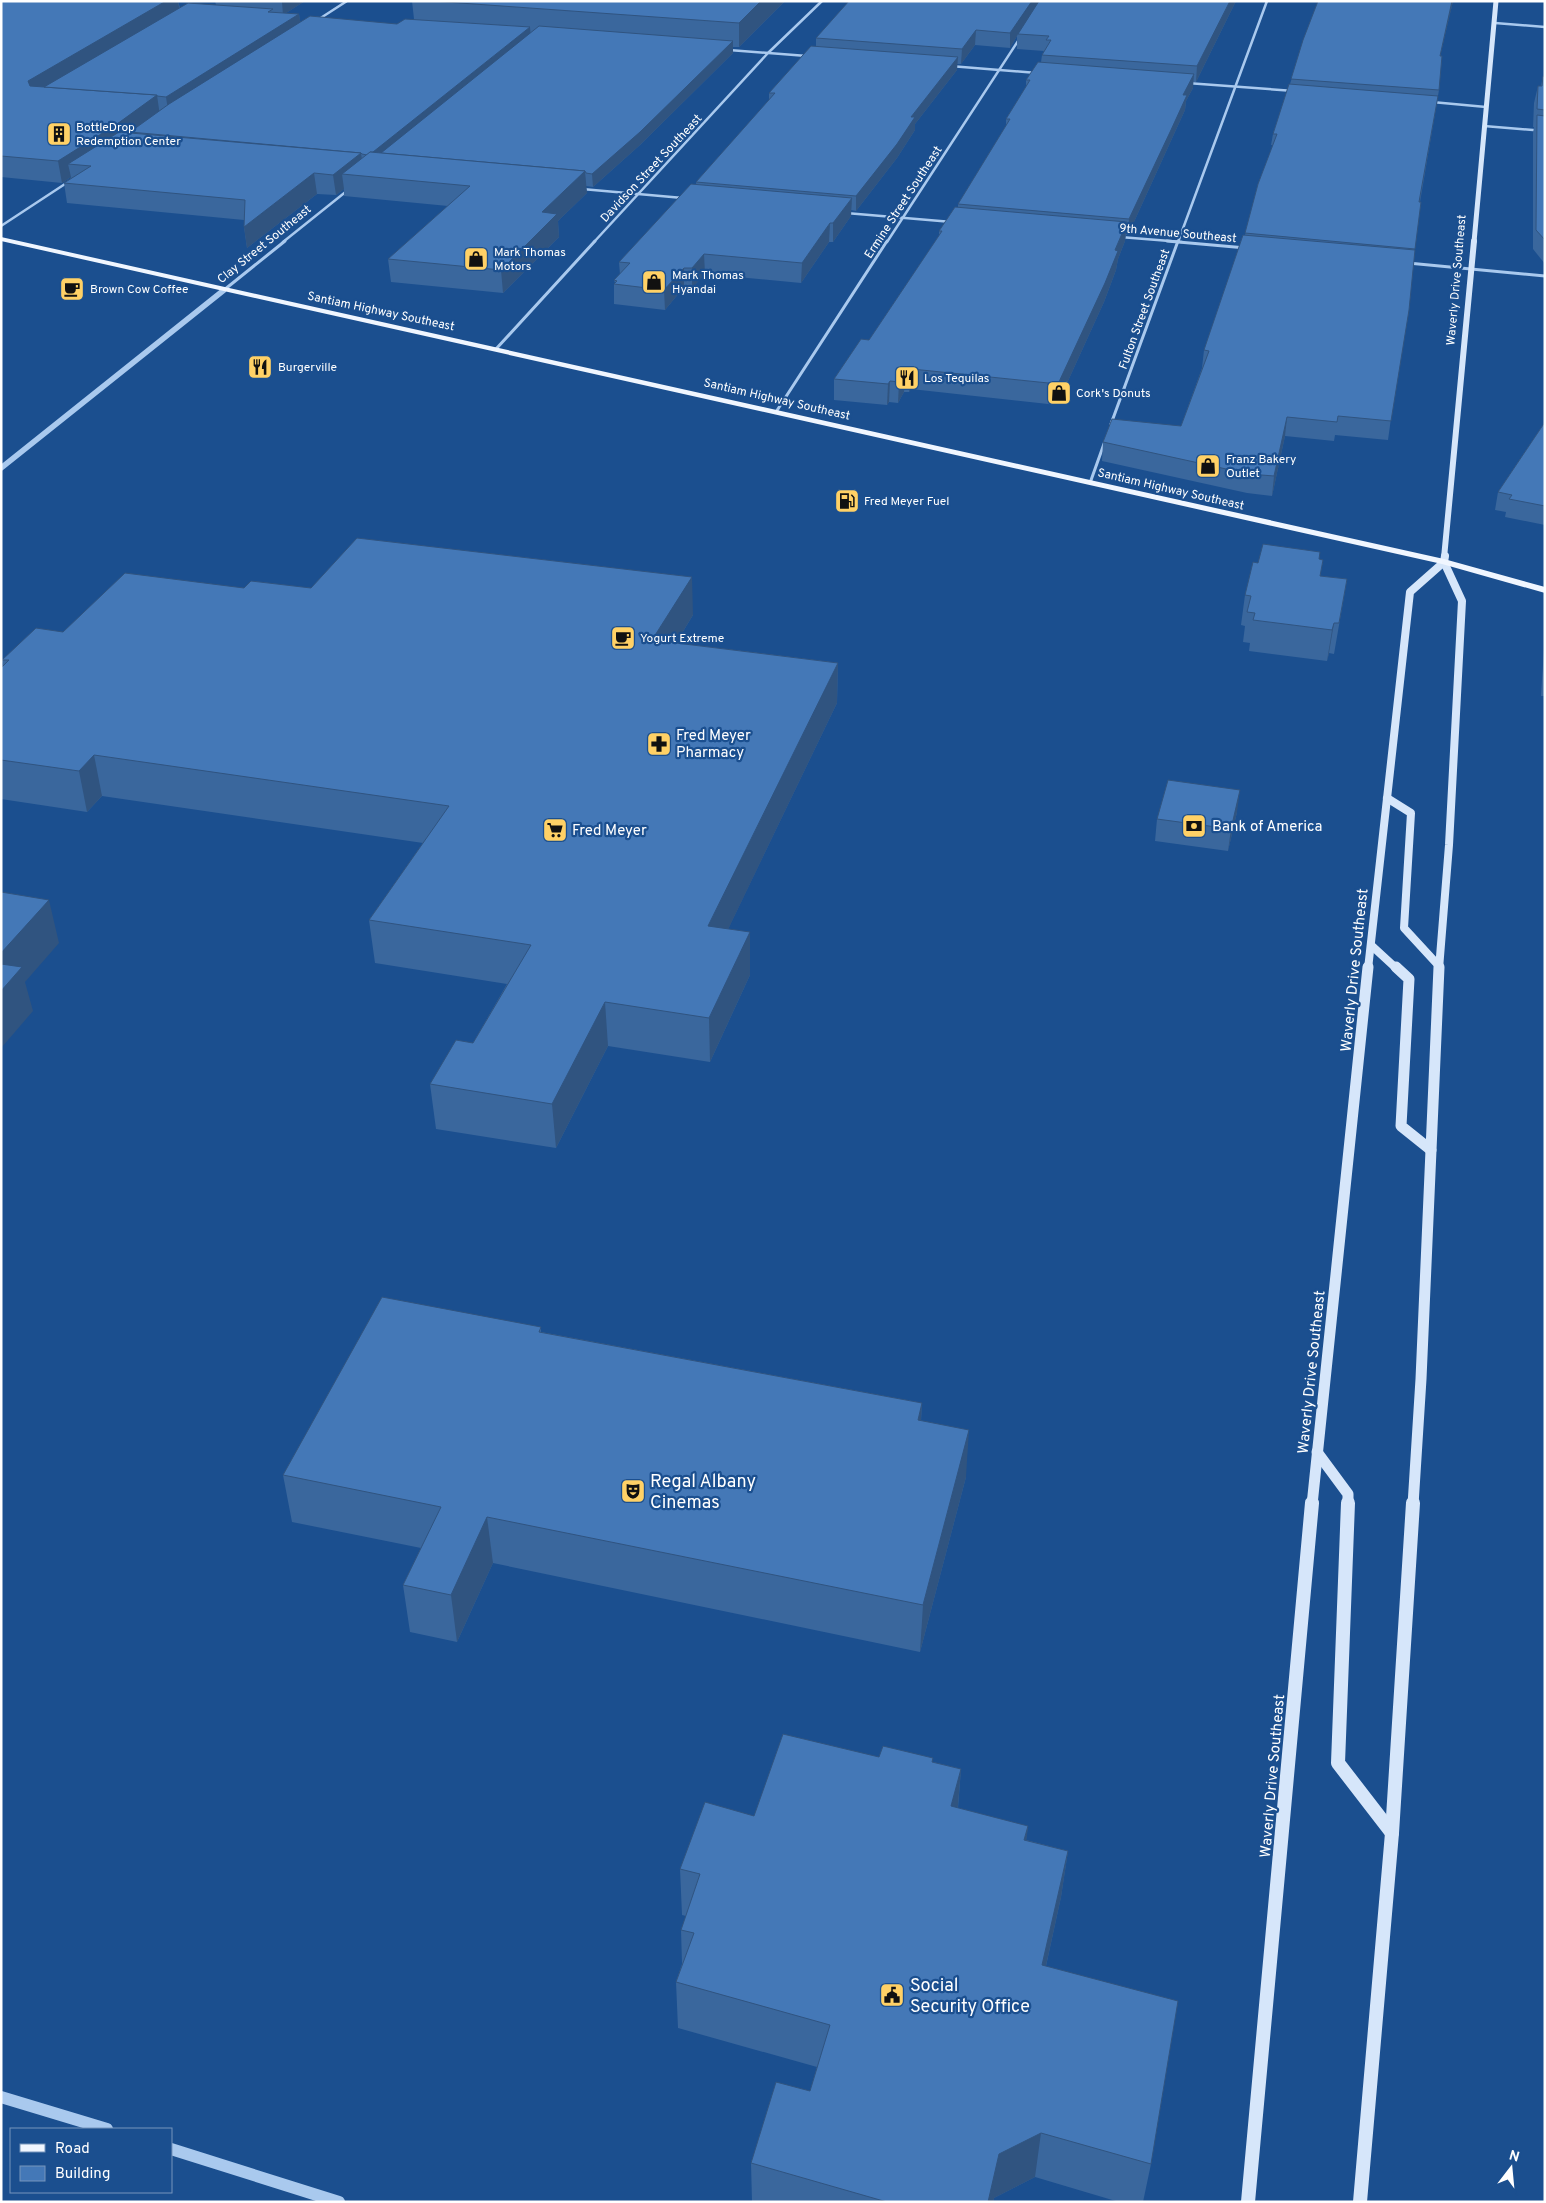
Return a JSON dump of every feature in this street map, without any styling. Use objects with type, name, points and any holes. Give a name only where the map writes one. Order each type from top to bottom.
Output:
[{"type":"main road","name":"Waverly Drive Southeast","points":[[1360,2202],[1392,1833],[1420,1379],[1439,966],[1449,845],[1462,601],[1444,562],[1496,1]]},
{"type":"main road","name":"Santiam Highway Southeast","points":[[1,239],[1444,562],[1545,590]]},
{"type":"main road","name":"Waverly Drive Southeast","points":[[1248,2202],[1317,1452],[1372,946],[1397,693],[1410,592],[1444,562]]},
{"type":"main road","points":[[1387,798],[1411,813],[1404,928],[1439,966]]},
{"type":"main road","points":[[1372,946],[1409,979],[1401,1126],[1430,1150]]},
{"type":"main road","points":[[1317,1452],[1348,1494],[1338,1763],[1392,1833]]},
{"type":"street","points":[[325,22],[316,21],[347,1]]},
{"type":"street","name":"Davidson Street Southeast","points":[[496,349],[768,54],[822,1]]},
{"type":"street","name":"Fulton Street Southeast","points":[[1110,426],[1267,1]]},
{"type":"street","points":[[1495,23],[1545,27]]},
{"type":"street","name":"Ermine Street Southeast","points":[[776,412],[1024,32]]},
{"type":"street","points":[[728,50],[816,57]]},
{"type":"street","points":[[941,66],[1038,73]]},
{"type":"street","points":[[1185,83],[1302,92]]},
{"type":"street","points":[[1428,102],[1486,106]]},
{"type":"street","points":[[1484,126],[1545,131]]},
{"type":"street","points":[[1,226],[70,181]]},
{"type":"street","name":"Clay Street Southeast","points":[[1,468],[350,187]]},
{"type":"street","points":[[579,189],[687,198]]},
{"type":"street","points":[[844,212],[962,223]]},
{"type":"street","name":"9th Avenue Southeast","points":[[1119,237],[1256,249]]},
{"type":"street","points":[[1402,262],[1545,276]]},
{"type":"street","points":[[1090,483],[1107,435]]},
{"type":"street","points":[[1,2097],[104,2128]]},
{"type":"street","points":[[172,2149],[338,2202]]},
{"type":"building","points":[[1,1],[166,1],[28,81],[30,86],[157,95],[117,124],[58,161],[1,156]]},
{"type":"building","points":[[432,1],[761,1],[739,23]]},
{"type":"building","points":[[849,1],[1032,1],[1010,33],[976,30],[962,49],[816,38]]},
{"type":"building","points":[[1039,1],[1230,1],[1197,66],[1042,55],[1051,40],[1046,40],[1049,36],[1018,34]]},
{"type":"building","points":[[1318,1],[1452,1],[1440,56],[1442,56],[1439,90],[1291,79]]},
{"type":"building","points":[[188,3],[273,9],[268,12],[299,14],[166,97],[44,87]]},
{"type":"building","points":[[310,16],[397,24],[405,19],[530,27],[367,155],[130,132],[169,104]]},
{"type":"building","points":[[539,26],[733,41],[640,132],[592,174],[585,171],[381,153]]},
{"type":"building","points":[[811,46],[958,57],[911,117],[915,117],[897,144],[856,196],[696,182],[775,93],[769,93]]},
{"type":"building","points":[[1038,62],[1194,74],[1183,95],[1187,95],[1129,219],[958,204],[1010,119],[1006,119],[1030,80],[1026,80]]},
{"type":"building","points":[[1543,76],[1545,77],[1545,110],[1537,109],[1538,86],[1542,86]]},
{"type":"building","points":[[1289,84],[1438,96],[1419,202],[1421,202],[1415,249],[1245,233],[1258,184],[1277,134],[1273,134]]},
{"type":"building","points":[[1537,115],[1545,116],[1545,240],[1536,230]]},
{"type":"building","points":[[119,132],[361,153],[333,175],[314,173],[244,227],[245,200],[64,183],[91,166],[68,164]]},
{"type":"building","points":[[370,152],[585,171],[542,212],[557,214],[501,270],[388,259],[470,186],[342,174]]},
{"type":"building","points":[[691,184],[852,198],[833,223],[830,223],[802,263],[704,254],[692,268],[684,268],[664,290],[614,284],[617,281],[614,280],[630,263],[619,262]]},
{"type":"building","points":[[955,207],[1127,222],[1115,250],[1118,251],[1105,283],[1058,384],[912,369],[905,371],[899,382],[890,381],[888,384],[834,379],[861,339],[869,340],[942,231],[939,231]]},
{"type":"building","points":[[1243,235],[1415,250],[1409,310],[1391,421],[1338,416],[1337,422],[1287,417],[1274,476],[1249,474],[1103,442],[1112,419],[1181,426],[1209,351],[1204,350]]},
{"type":"building","points":[[1545,422],[1545,506],[1509,499],[1512,495],[1498,492]]},
{"type":"building","name":"Fred Meyer","points":[[357,538],[692,577],[652,640],[838,663],[708,926],[750,932],[709,1018],[605,1002],[552,1104],[430,1084],[456,1040],[473,1043],[531,945],[369,920],[449,806],[94,755],[79,771],[1,760],[1,668],[9,660],[2,660],[36,628],[63,632],[125,573],[244,588],[251,581],[311,588]]},
{"type":"building","points":[[1263,544],[1320,552],[1319,559],[1323,560],[1320,576],[1347,579],[1339,623],[1334,623],[1332,630],[1253,620],[1255,613],[1247,612],[1251,596],[1245,595],[1253,562],[1258,563]]},
{"type":"building","points":[[1168,780],[1240,790],[1231,829],[1157,819]]},
{"type":"building","points":[[1,892],[49,900],[1,953]]},
{"type":"building","points":[[1,964],[22,967],[1,991]]},
{"type":"building","points":[[382,1297],[541,1327],[539,1332],[922,1403],[918,1420],[969,1430],[923,1605],[487,1517],[451,1595],[403,1585],[441,1507],[283,1475]]},
{"type":"building","points":[[783,1734],[879,1757],[883,1746],[933,1758],[932,1762],[961,1769],[951,1806],[1028,1826],[1024,1840],[1068,1851],[1042,1965],[1178,2001],[1151,2164],[1041,2133],[999,2154],[988,2202],[887,2202],[751,2163],[776,2082],[810,2091],[830,2025],[676,1982],[694,1933],[681,1930],[700,1874],[680,1869],[705,1802],[754,1816]]},
{"type":"place","name":"BottleDrop Redemption Center","points":[[59,134]]},
{"type":"place","name":"Mark Thomas Motors","points":[[476,259]]},
{"type":"place","name":"Mark Thomas Hyandai","points":[[654,282]]},
{"type":"place","name":"Brown Cow Coffee","points":[[72,289]]},
{"type":"place","name":"Burgerville","points":[[260,367]]},
{"type":"place","name":"Los Tequilas","points":[[907,378]]},
{"type":"place","name":"Cork's Donuts","points":[[1059,393]]},
{"type":"place","name":"Franz Bakery Outlet","points":[[1208,466]]},
{"type":"place","name":"Fred Meyer Fuel","points":[[847,501]]},
{"type":"place","name":"Yogurt Extreme","points":[[623,638]]},
{"type":"place","name":"Fred Meyer Pharmacy","points":[[659,744]]},
{"type":"place","name":"Bank of America","points":[[1194,826]]},
{"type":"place","name":"Fred Meyer","points":[[555,830]]},
{"type":"place","name":"Regal Albany Cinemas","points":[[633,1491]]},
{"type":"place","name":"Social Security Office","points":[[892,1995]]}]
